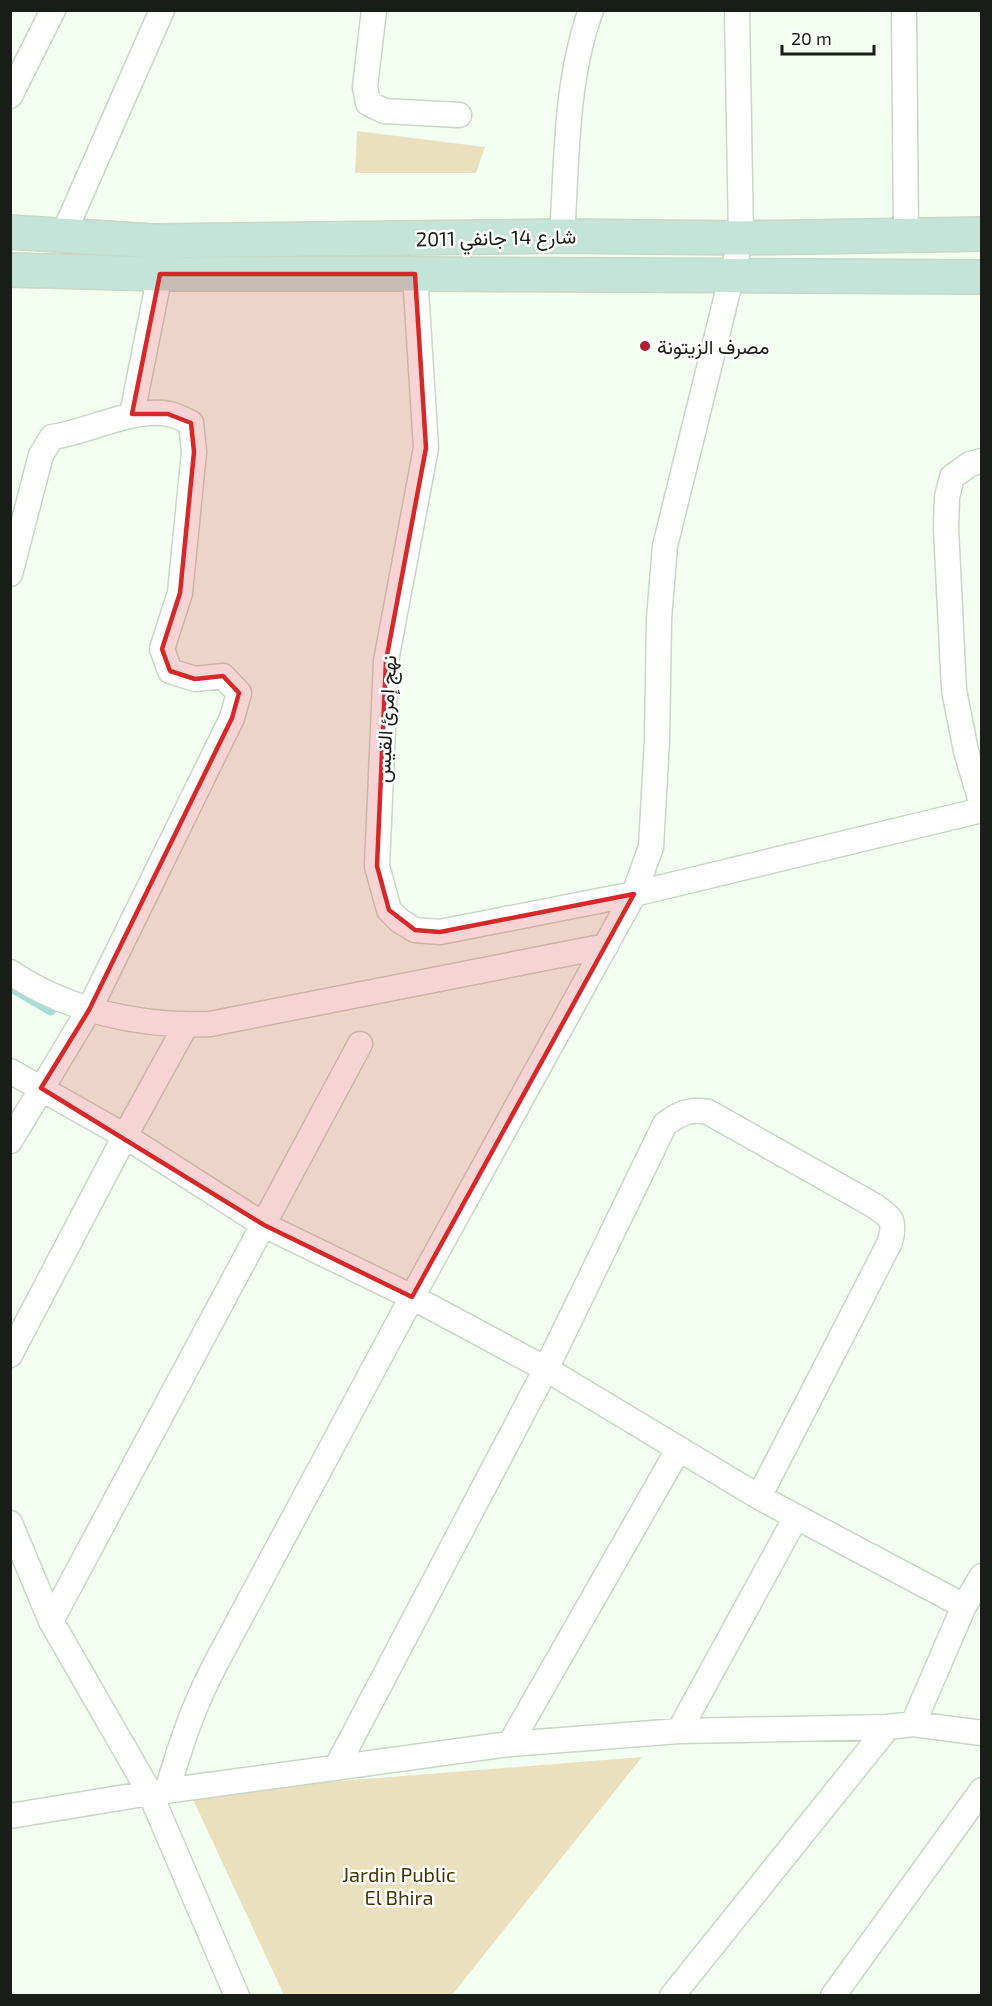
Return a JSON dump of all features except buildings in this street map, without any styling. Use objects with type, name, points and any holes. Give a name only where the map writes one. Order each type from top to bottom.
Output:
[{"type":"main road","name":"شارع 14 جانفي 2011","points":[[10,232],[153,241],[562,236],[741,238],[981,234]]},
{"type":"main road","name":"شارع 14 جانفي 2011","points":[[10,270],[160,274],[981,277]]},
{"type":"street","points":[[10,96],[53,10]]},
{"type":"street","points":[[63,235],[162,10]]},
{"type":"street","points":[[374,10],[365,87],[368,103],[384,111],[459,116]]},
{"type":"street","points":[[562,236],[570,108],[576,62],[591,10]]},
{"type":"street","points":[[159,1792],[195,1704],[412,1297],[634,894],[651,847],[657,741],[659,619],[665,546],[741,238],[737,10]]},
{"type":"street","points":[[904,10],[906,234]]},
{"type":"street","points":[[132,414],[160,274]]},
{"type":"street","name":"نهج إمرئ القيس","points":[[415,274],[426,448],[386,661],[377,866],[389,910],[400,921],[415,930],[440,932],[634,894],[981,810]]},
{"type":"street","points":[[10,574],[41,455],[52,437],[72,434],[132,414],[168,414],[191,423],[194,452],[180,593],[162,649],[170,671],[195,679],[223,676],[239,693],[232,718],[89,1010],[10,1141]]},
{"type":"street","points":[[981,461],[970,464],[952,477],[946,497],[954,690],[966,751],[981,805]]},
{"type":"street","points":[[10,972],[25,982],[89,1010],[186,1025],[210,1024],[606,946]]},
{"type":"street","points":[[10,1355],[186,1025]]},
{"type":"street","points":[[51,1620],[360,1044]]},
{"type":"street","points":[[10,1071],[125,1136],[264,1226],[412,1297],[546,1369],[759,1497],[964,1606]]},
{"type":"street","points":[[336,1768],[546,1369],[664,1124],[680,1114],[698,1109],[708,1112],[873,1205],[889,1215],[894,1228],[890,1242],[759,1497]]},
{"type":"street","points":[[510,1744],[678,1449]]},
{"type":"street","points":[[679,1731],[796,1517]]},
{"type":"street","points":[[10,1523],[51,1620],[159,1792],[237,1995]]},
{"type":"street","points":[[913,1724],[964,1606],[981,1575]]},
{"type":"street","points":[[10,1816],[159,1792],[510,1744],[679,1731],[888,1727],[913,1724],[981,1733]]},
{"type":"street","points":[[672,1995],[888,1727]]},
{"type":"street","points":[[833,1995],[981,1790]]},
{"type":"highlighted area","points":[[160,274],[415,274],[426,448],[386,661],[377,866],[389,910],[415,930],[440,932],[634,894],[412,1297],[264,1225],[41,1088],[89,1010],[232,718],[239,693],[223,676],[195,679],[170,671],[162,649],[180,593],[194,452],[191,423],[168,414],[132,414]]},
{"type":"green space","points":[[357,131],[485,147],[476,173],[355,173]]},
{"type":"green space","name":"Jardin Public El Bhira","points":[[642,1757],[452,1995],[284,1995],[190,1793]]},
{"type":"waterway","points":[[10,987],[51,1011]]},
{"type":"place","name":"مصرف الزيتونة","points":[[645,346]]}]
